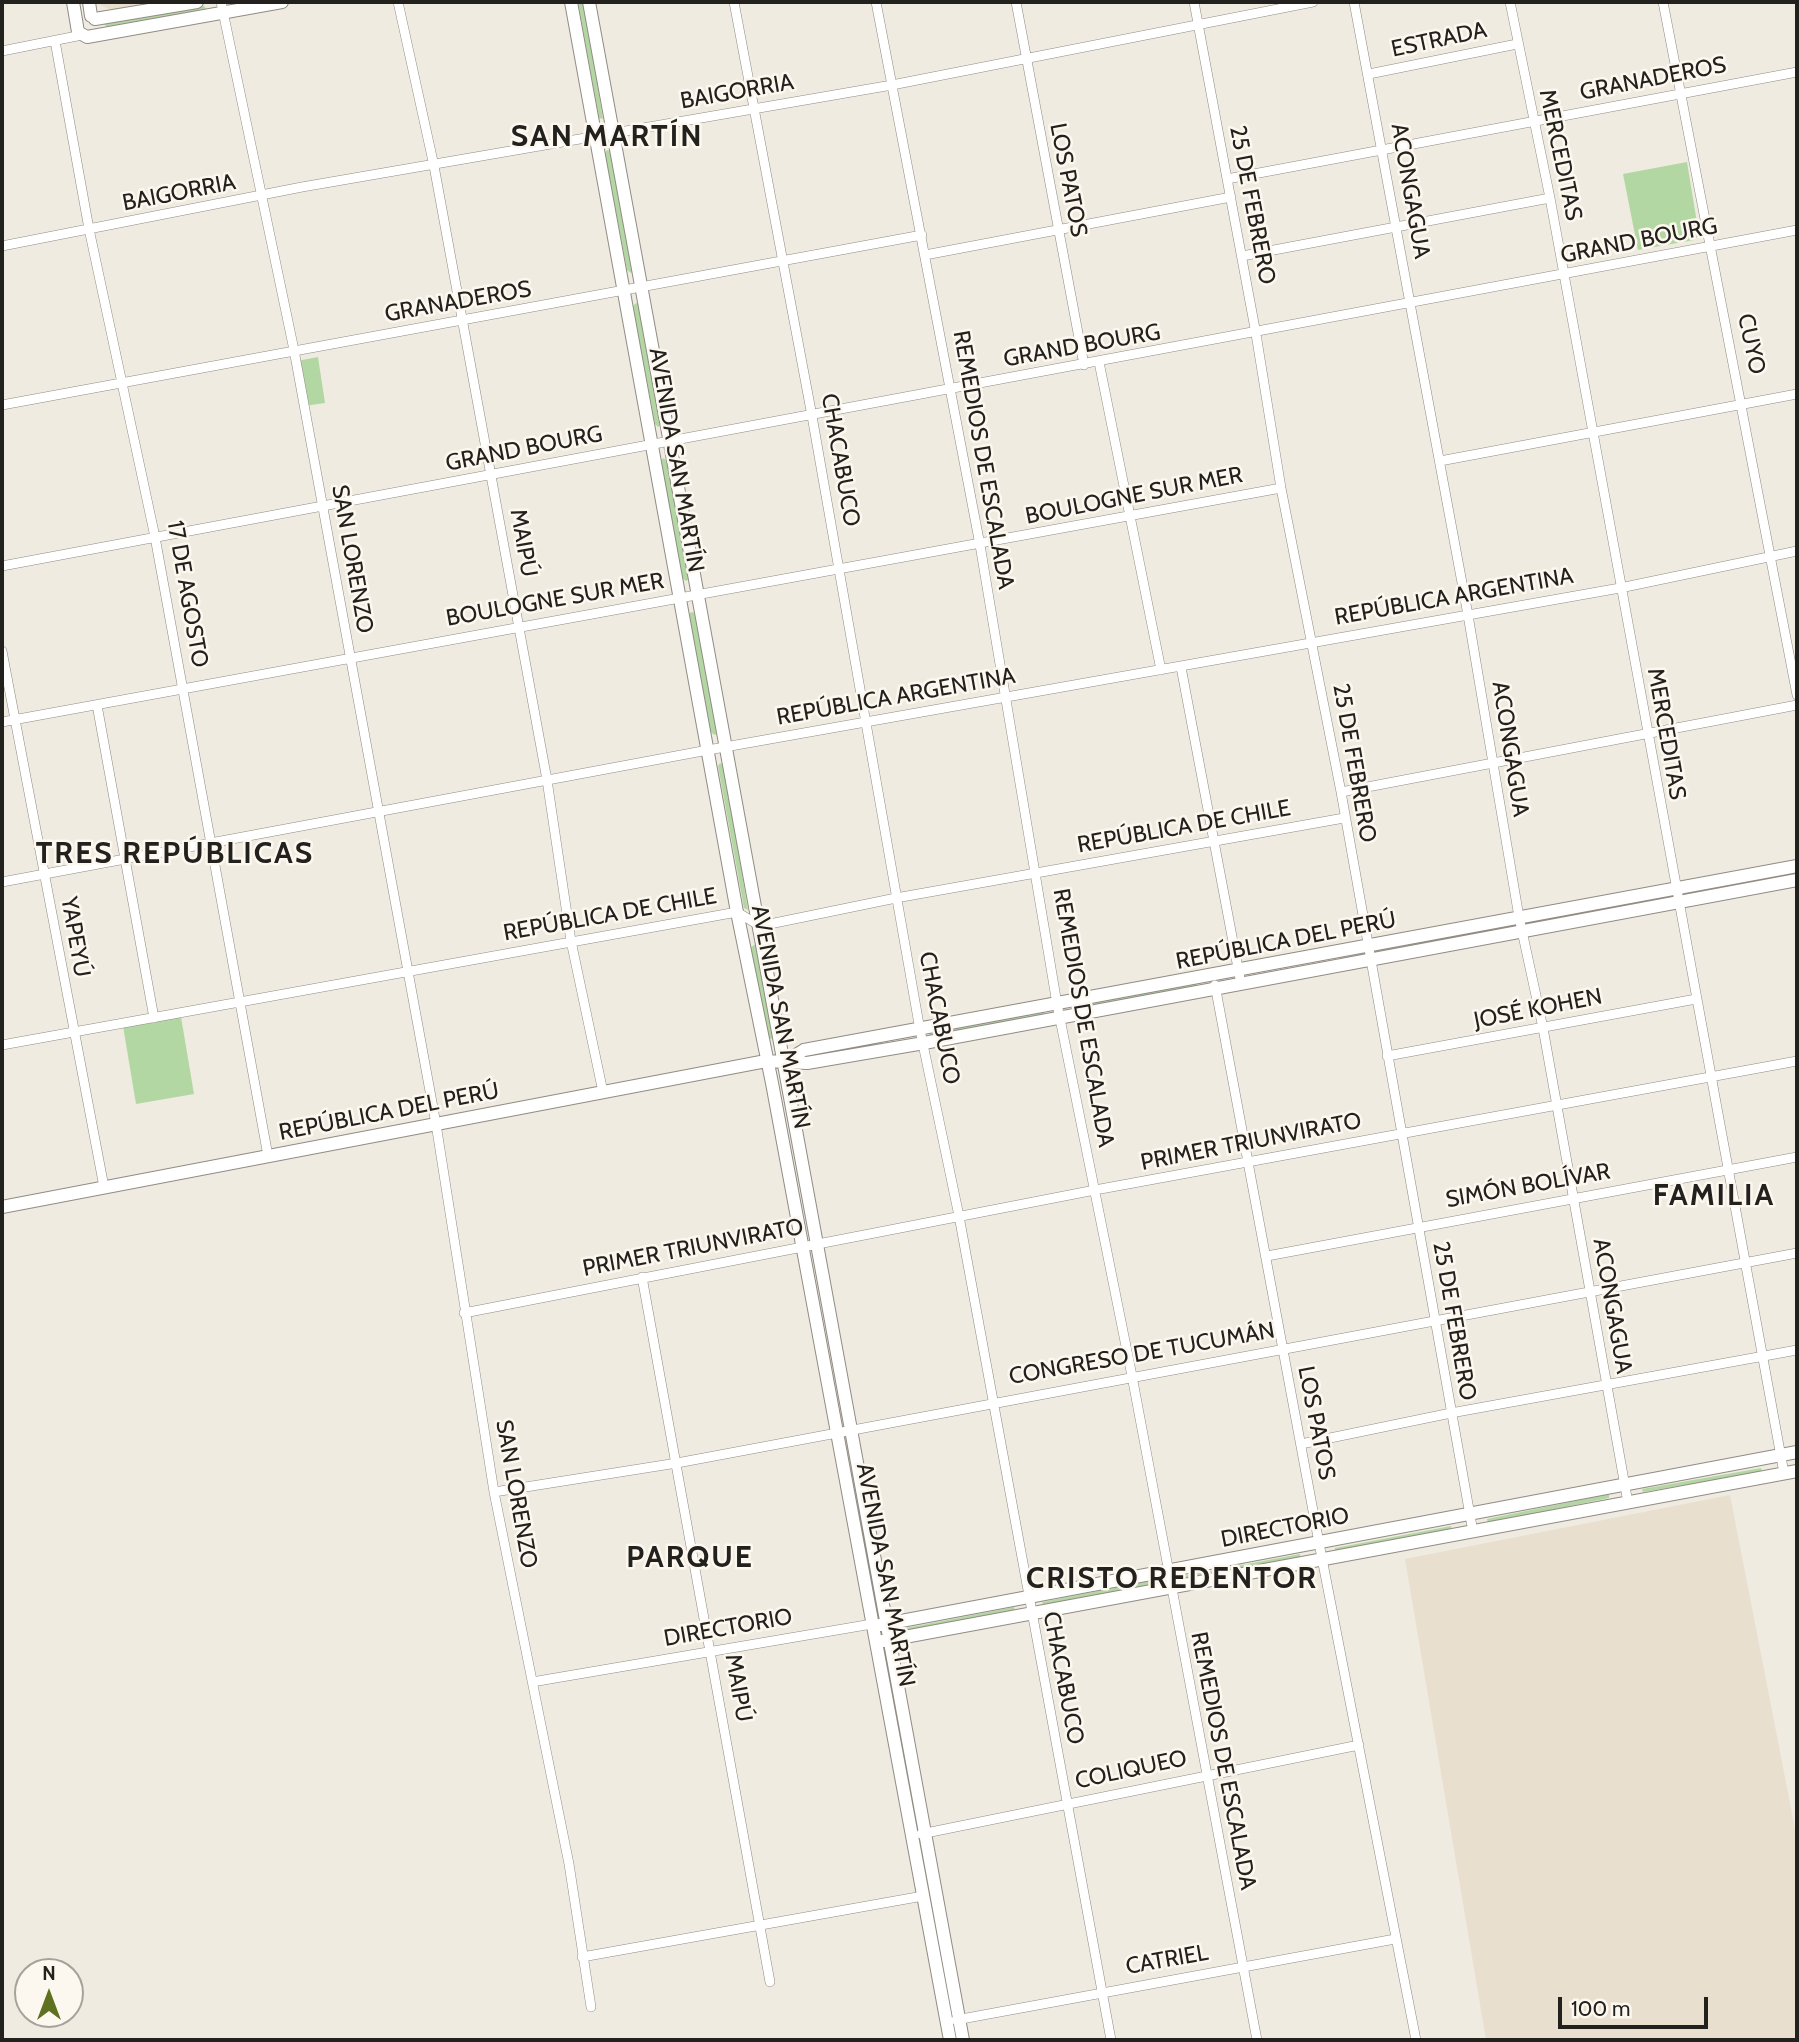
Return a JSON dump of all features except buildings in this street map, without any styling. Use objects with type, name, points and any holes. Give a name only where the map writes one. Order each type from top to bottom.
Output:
[{"type":"main road","points":[[73,2],[84,31]]},
{"type":"main road","points":[[84,31],[98,29],[89,2]]},
{"type":"main road","points":[[84,31],[82,16],[93,18],[197,2]]},
{"type":"main road","points":[[84,31],[222,7],[282,2]]},
{"type":"main road","name":"AVENIDA SAN MARTÍN","points":[[571,2],[737,912],[803,1246],[872,1624],[882,1641],[919,1834],[953,2020],[950,2040]]},
{"type":"main road","name":"AVENIDA SAN MARTÍN","points":[[589,2],[851,1430],[886,1626],[882,1641]]},
{"type":"main road","name":"REPÚBLICA DEL PERÚ","points":[[2,1207],[766,1061],[807,1063],[922,1036],[1215,983],[1676,894],[1797,866]]},
{"type":"main road","name":"REPÚBLICA DEL PERÚ","points":[[1676,894],[1797,880]]},
{"type":"main road","name":"DIRECTORIO","points":[[872,1624],[886,1626],[1797,1452]]},
{"type":"main road","name":"DIRECTORIO","points":[[882,1641],[1797,1471]]},
{"type":"main road","name":"AVENIDA SAN MARTÍN","points":[[919,1834],[923,1896],[953,2020],[963,2040]]},
{"type":"street","name":"MAIPÚ","points":[[398,2],[434,166],[547,780],[571,941],[603,1092]]},
{"type":"street","name":"CHACABUCO","points":[[734,2],[784,260],[896,898],[959,1216],[1111,2040]]},
{"type":"street","name":"REMEDIOS DE ESCALADA","points":[[876,2],[980,545],[1003,697],[1037,873],[1058,1011],[1132,1376],[1257,2040]]},
{"type":"street","name":"LOS PATOS","points":[[1016,2],[1084,365]]},
{"type":"street","name":"25 DE FEBRERO","points":[[1194,2],[1256,334],[1281,488],[1341,792],[1473,1532]]},
{"type":"street","name":"BAIGORRIA","points":[[2,246],[302,187],[892,85],[1313,2]]},
{"type":"street","name":"ACONGAGUA","points":[[1354,2],[1384,152],[1468,615],[1520,924],[1543,1028],[1628,1503]]},
{"type":"street","name":"MERCEDITAS","points":[[1510,2],[1550,198],[1646,736],[1784,1473]]},
{"type":"street","name":"CUYO","points":[[1664,2],[1797,695]]},
{"type":"street","name":"SAN LORENZO","points":[[222,7],[294,350],[436,1124],[494,1492],[569,1864],[591,2007]]},
{"type":"street","points":[[2,51],[55,41],[84,31]]},
{"type":"street","name":"17 DE AGOSTO","points":[[55,41],[89,229],[155,537],[268,1156]]},
{"type":"street","name":"ESTRADA","points":[[1369,74],[1517,44]]},
{"type":"street","name":"GRANADEROS","points":[[1227,179],[1384,152],[1797,72]]},
{"type":"street","points":[[925,254],[1231,197]]},
{"type":"street","points":[[1241,256],[1550,198]]},
{"type":"street","name":"GRAND BOURG","points":[[2,566],[1256,334],[1797,230]]},
{"type":"street","name":"GRANADEROS","points":[[2,405],[294,350],[463,322],[922,235]]},
{"type":"street","points":[[1099,362],[1161,670]]},
{"type":"street","points":[[1440,461],[1797,394]]},
{"type":"street","name":"BOULOGNE SUR MER","points":[[2,722],[1281,488]]},
{"type":"street","name":"REPÚBLICA ARGENTINA","points":[[2,882],[708,750],[1620,588],[1797,551]]},
{"type":"street","name":"YAPEYÚ","points":[[2,651],[104,1187]]},
{"type":"street","points":[[1181,667],[1216,840],[1239,978]]},
{"type":"street","points":[[97,705],[155,1017]]},
{"type":"street","points":[[1341,792],[1646,736],[1797,705]]},
{"type":"street","name":"REPÚBLICA DE CHILE","points":[[2,1045],[737,912],[760,926],[896,898],[1344,818]]},
{"type":"street","name":"LOS PATOS","points":[[1215,983],[1251,1163],[1322,1561],[1416,2040]]},
{"type":"street","name":"JOSÉ KOHEN","points":[[1387,1056],[1696,999]]},
{"type":"street","name":"PRIMER TRIUNVIRATO","points":[[464,1312],[1095,1190],[1797,1061]]},
{"type":"street","name":"SIMÓN BOLÍVAR","points":[[1267,1255],[1797,1157]]},
{"type":"street","name":"CONGRESO DE TUCUMÁN","points":[[494,1492],[677,1462],[1797,1253]]},
{"type":"street","name":"MAIPÚ","points":[[642,1277],[770,1982]]},
{"type":"street","points":[[1301,1444],[1451,1413],[1797,1350]]},
{"type":"street","name":"DIRECTORIO","points":[[532,1682],[872,1624]]},
{"type":"street","name":"COLIQUEO","points":[[919,1834],[1359,1745]]},
{"type":"street","points":[[582,1957],[923,1896]]},
{"type":"street","name":"CATRIEL","points":[[953,2020],[1395,1939]]},
{"type":"shaded area","points":[[95,2],[157,2],[111,10]]},
{"type":"shaded area","points":[[1730,1495],[1797,1839],[1797,2040],[1486,2040],[1405,1559]]},
{"type":"green space","points":[[578,2],[584,2],[603,119],[599,118]]},
{"type":"green space","points":[[204,6],[207,10],[108,28],[104,24]]},
{"type":"green space","points":[[607,150],[611,151],[633,271],[631,273],[627,270],[605,153]]},
{"type":"green space","points":[[1687,162],[1699,235],[1694,240],[1638,250],[1623,174]]},
{"type":"green space","points":[[636,303],[640,305],[661,425],[658,427],[655,424],[633,306]]},
{"type":"green space","points":[[318,357],[325,403],[304,406],[297,361]]},
{"type":"green space","points":[[663,458],[667,460],[689,579],[686,581],[682,578],[661,461]]},
{"type":"green space","points":[[691,612],[696,613],[717,733],[715,735],[710,732],[689,615]]},
{"type":"green space","points":[[720,763],[724,765],[748,910],[744,908],[718,766]]},
{"type":"green space","points":[[1657,898],[1657,901],[1537,923],[1536,920]]},
{"type":"green space","points":[[1504,926],[1504,929],[1384,951],[1383,948]]},
{"type":"green space","points":[[756,944],[773,1038],[771,1039],[767,1037],[751,947]]},
{"type":"green space","points":[[1197,984],[1197,987],[1077,1009],[1076,1005]]},
{"type":"green space","points":[[1044,1012],[1044,1015],[930,1036],[929,1033]]},
{"type":"green space","points":[[181,1017],[194,1094],[136,1104],[123,1026]]},
{"type":"green space","points":[[1761,1468],[1762,1472],[1643,1492],[1642,1489]]},
{"type":"green space","points":[[1609,1494],[1609,1498],[1488,1523],[1487,1519]]},
{"type":"green space","points":[[1451,1526],[1452,1530],[1335,1552],[1335,1548]]},
{"type":"green space","points":[[1300,1554],[1300,1558],[1184,1579],[1183,1576]]},
{"type":"green space","points":[[1150,1581],[1151,1585],[1043,1605],[1042,1602]]},
{"type":"green space","points":[[1014,1607],[1015,1611],[906,1631],[906,1628]]},
{"type":"district","name":"SAN MARTÍN","points":[[607,137]]},
{"type":"district","name":"TRES REPÚBLICAS","points":[[175,854]]},
{"type":"district","name":"FAMILIA","points":[[1714,1196]]},
{"type":"district","name":"PARQUE","points":[[690,1558]]},
{"type":"district","name":"CRISTO REDENTOR","points":[[1172,1579]]}]
